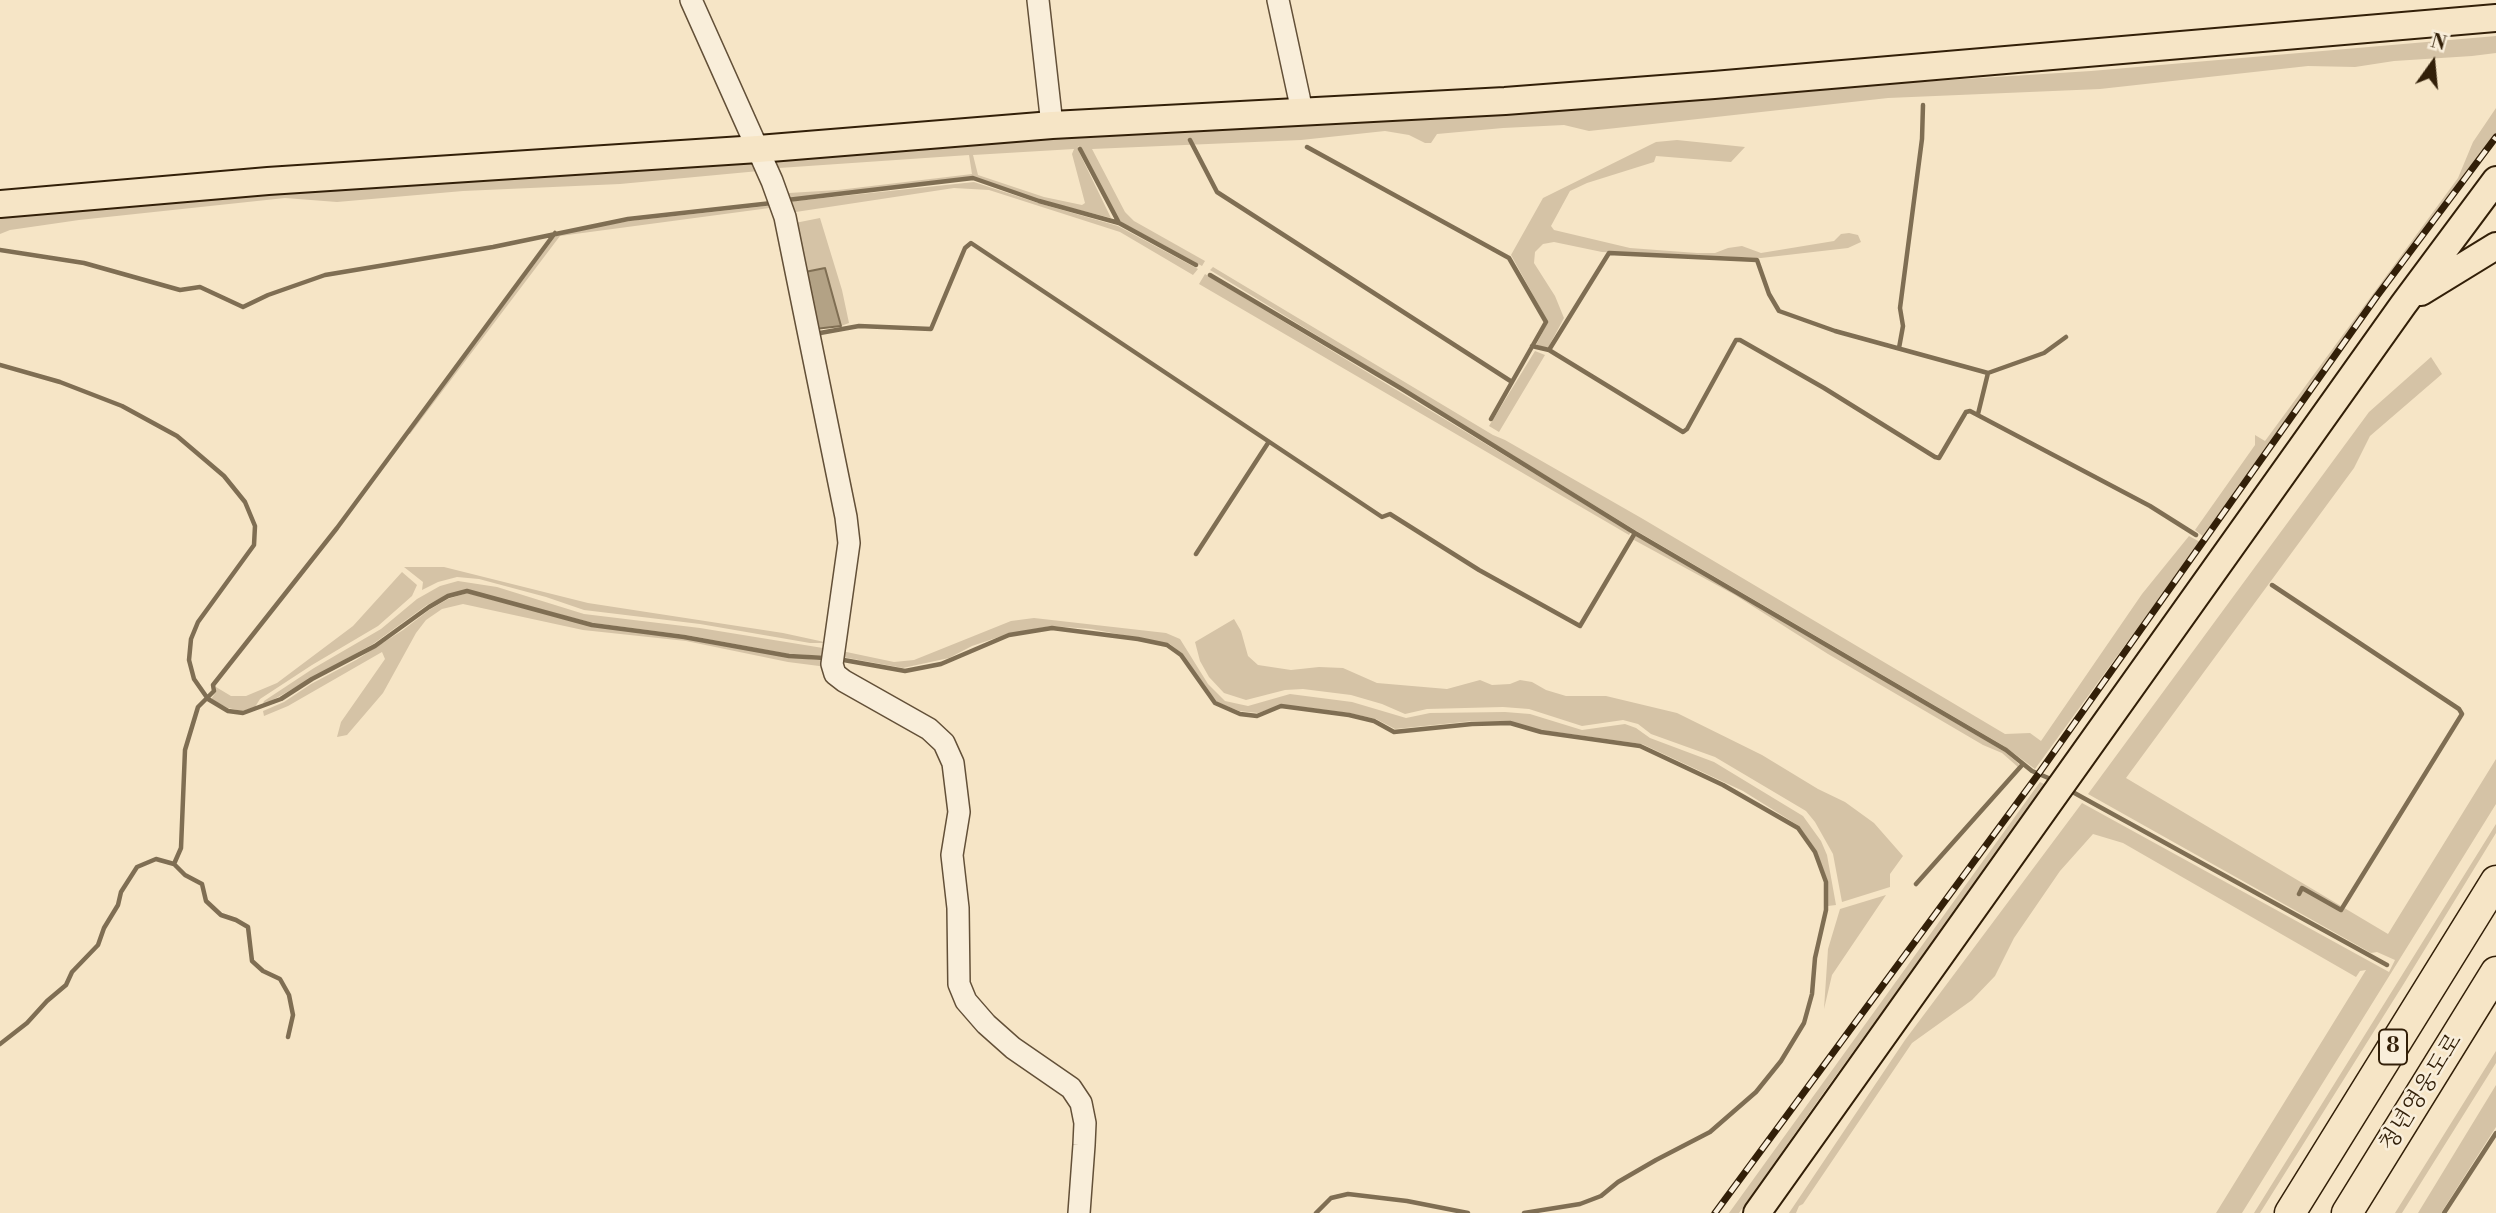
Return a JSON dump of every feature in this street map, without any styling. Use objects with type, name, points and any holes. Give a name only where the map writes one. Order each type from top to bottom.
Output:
[{"type":"highway","name":"8","points":[[2290,1213],[2496,881]]},
{"type":"highway","name":"청년영웅도로","points":[[2347,1213],[2496,972]]},
{"type":"main road","points":[[0,204],[268,181],[758,149],[1052,125],[1505,101],[2496,18]]},
{"type":"main road","points":[[1757,1213],[2403,305],[2496,180]]},
{"type":"main road","points":[[2403,305],[2496,246]]},
{"type":"street","points":[[691,0],[758,149],[785,217],[849,543],[833,656],[835,674],[929,729],[944,743],[953,763],[959,811],[952,855],[958,908],[959,984],[966,1001],[986,1024],[1013,1048],[1071,1088],[1081,1103],[1085,1122],[1079,1213]]},
{"type":"street","points":[[1038,0],[1052,125]]},
{"type":"street","points":[[1278,0],[1302,111]]},
{"type":"street","points":[[1768,1213],[1783,1175]]},
{"type":"shaded area","points":[[2496,36],[2496,53],[2472,56],[2394,61],[2355,67],[2308,66],[2100,89],[1888,98],[1589,131],[1564,125],[1503,128],[1437,134],[1431,143],[1425,143],[1409,135],[1385,131],[1301,140],[1092,149],[1125,212],[1134,221],[1205,261],[1202,266],[1121,222],[1078,146],[1111,218],[1040,200],[973,177],[785,199],[785,194],[789,193],[972,174],[969,155],[779,168],[776,171],[773,163],[776,158],[1188,128],[2091,71]],"holes":[[[1074,149],[1072,154],[1085,203],[1082,205],[1044,197],[978,175],[973,155]]]},
{"type":"shaded area","points":[[2496,108],[2496,133],[2204,537],[2195,530],[2255,445],[2255,435],[2265,441],[2458,178],[2473,142]]},
{"type":"shaded area","points":[[1677,140],[1745,147],[1731,162],[1656,156],[1654,162],[1587,183],[1570,191],[1551,226],[1554,230],[1630,248],[1697,253],[1715,253],[1742,246],[1761,253],[1834,241],[1841,234],[1849,233],[1858,235],[1861,242],[1848,248],[1761,258],[1602,252],[1554,242],[1543,244],[1535,252],[1534,263],[1555,296],[1564,318],[1548,348],[1536,345],[1548,322],[1511,255],[1543,198],[1656,142]]},
{"type":"shaded area","points":[[753,161],[759,171],[620,184],[463,191],[337,202],[285,198],[79,220],[10,230],[0,234],[0,217],[284,191]]},
{"type":"shaded area","points":[[974,182],[1118,226],[1198,269],[1193,275],[1120,232],[989,190],[954,188],[789,213],[786,202]]},
{"type":"shaded area","points":[[777,207],[560,236],[408,434],[557,234],[629,221]]},
{"type":"shaded area","points":[[820,218],[849,323],[841,326],[825,268],[805,272],[795,223]]},
{"type":"shaded area","points":[[1213,267],[1493,435],[1643,519],[2005,734],[2030,733],[2041,741],[2142,594],[2189,536],[2200,542],[2035,769],[2004,746],[1635,530],[1210,270]]},
{"type":"shaded area","points":[[825,268],[841,326],[815,329],[805,272]]},
{"type":"shaded area","points":[[1205,274],[1631,532],[1629,535],[1199,284]]},
{"type":"shaded area","points":[[1535,351],[1545,355],[1499,432],[1489,426]]},
{"type":"shaded area","points":[[2431,357],[2442,374],[2370,436],[2354,468],[2126,778],[2388,934],[2496,759],[2496,804],[2242,1213],[2216,1213],[2366,970],[2360,971],[2356,977],[2123,843],[2093,834],[2060,871],[2014,938],[1995,976],[1972,1000],[1912,1043],[1803,1204],[1796,1213],[1789,1213],[1905,1040],[2082,803],[2389,972],[2395,960],[2377,952],[2371,953],[2088,794],[2369,412]]},
{"type":"shaded area","points":[[1636,535],[2005,752],[2019,764],[2018,767],[2002,753],[1983,745],[1828,654],[1735,595],[1634,540]]},
{"type":"shaded area","points":[[404,567],[444,567],[588,603],[783,633],[829,643],[810,643],[700,624],[584,610],[479,579],[457,577],[422,590],[423,582]]},
{"type":"shaded area","points":[[402,572],[417,585],[412,596],[378,626],[260,699],[255,707],[242,711],[228,708],[211,699],[216,687],[231,696],[246,696],[277,683],[353,626]]},
{"type":"shaded area","points":[[458,581],[497,587],[584,614],[700,628],[829,649],[828,656],[789,654],[686,635],[593,623],[467,590],[447,595],[427,605],[373,644],[262,706],[264,701],[314,668],[381,629],[417,599],[440,586]]},
{"type":"shaded area","points":[[467,593],[590,626],[828,661],[827,667],[788,662],[686,641],[583,630],[463,604],[442,609],[426,620],[383,693],[347,735],[337,737],[341,722],[385,659],[382,652],[288,706],[264,716],[263,711],[284,702],[356,660],[429,610],[448,599]]},
{"type":"shaded area","points":[[1034,618],[1166,633],[1180,639],[1208,684],[1225,701],[1248,706],[1290,694],[1352,702],[1406,718],[1430,713],[1505,712],[1530,714],[1582,730],[1625,724],[1650,738],[1714,762],[1803,816],[1821,841],[1827,855],[1836,905],[1828,906],[1828,882],[1816,850],[1799,826],[1743,791],[1642,744],[1541,730],[1508,721],[1473,721],[1395,729],[1376,719],[1311,708],[1281,705],[1258,713],[1239,711],[1217,702],[1181,653],[1170,644],[1091,629],[1051,626],[1008,634],[972,646],[949,658],[903,668],[837,656],[837,650],[894,662],[914,660],[1011,621]]},
{"type":"shaded area","points":[[1234,619],[1241,631],[1248,656],[1258,665],[1291,670],[1343,668],[1377,683],[1447,689],[1480,680],[1492,685],[1510,684],[1520,680],[1566,696],[1606,696],[1677,713],[1762,755],[1845,802],[1874,823],[1903,856],[1890,874],[1890,887],[1842,902],[1833,854],[1806,811],[1715,757],[1651,734],[1638,724],[1623,720],[1582,726],[1529,709],[1503,707],[1427,709],[1405,714],[1351,695],[1303,689],[1285,690],[1246,700],[1224,693],[1209,677],[1200,661],[1195,642]]},
{"type":"shaded area","points":[[2040,782],[2046,785],[1739,1213],[1729,1213]]},
{"type":"shaded area","points":[[2496,824],[2496,833],[2403,985],[2260,1213],[2254,1213]]},
{"type":"shaded area","points":[[1886,895],[1832,975],[1824,1009],[1828,949],[1840,909]]},
{"type":"shaded area","points":[[2496,1051],[2496,1063],[2402,1213],[2395,1213]]},
{"type":"shaded area","points":[[2496,1085],[2496,1127],[2441,1213],[2418,1213]]},
{"type":"waterway","points":[[1899,348],[1903,326],[1900,308],[1922,139],[1923,105]]},
{"type":"waterway","points":[[1190,140],[1217,192],[1512,382]]},
{"type":"waterway","points":[[1307,147],[1509,258],[1546,322],[1491,419]]},
{"type":"waterway","points":[[1080,149],[1119,223],[1196,265]]},
{"type":"waterway","points":[[787,200],[973,178],[1039,201],[1119,223]]},
{"type":"waterway","points":[[0,250],[84,263],[180,290],[200,287],[243,307],[325,275],[493,247],[628,219],[772,203]]},
{"type":"waterway","points":[[0,1044],[27,1023],[66,985],[72,972],[98,945],[104,928],[118,905],[121,892],[137,867],[156,859],[174,864],[181,848],[185,750],[198,707],[214,691],[213,685],[337,528],[555,233]]},
{"type":"waterway","points":[[818,337],[820,333],[859,326],[931,329],[965,248],[971,243],[1382,517],[1390,514],[1479,570],[1580,626],[1635,533]]},
{"type":"waterway","points":[[1549,350],[1609,253],[1757,260],[1769,294],[1779,311],[1835,331],[1988,373],[1978,414]]},
{"type":"waterway","points":[[1210,275],[1402,389],[1635,533],[2006,750],[2032,771],[2053,780]]},
{"type":"waterway","points":[[1988,373],[2044,353],[2066,337]]},
{"type":"waterway","points":[[1532,346],[1549,350],[1683,432],[1736,340],[1740,340],[1935,457],[1939,458],[1966,412],[1970,411],[2150,506],[2196,535]]},
{"type":"waterway","points":[[0,365],[60,382],[122,406],[177,436],[224,476],[245,502],[255,526],[254,545],[198,622],[191,639],[189,660],[194,679],[208,699],[228,711],[243,713],[281,699],[312,679],[375,646],[429,607],[448,596],[467,591],[592,625],[684,637],[789,656],[825,658]]},
{"type":"waterway","points":[[1196,554],[1268,443]]},
{"type":"waterway","points":[[2272,585],[2459,709],[2462,714],[2341,910],[2302,888],[2299,894]]},
{"type":"waterway","points":[[838,659],[905,671],[941,664],[1009,635],[1052,628],[1138,639],[1167,645],[1181,655],[1215,703],[1240,714],[1257,716],[1281,706],[1349,715],[1374,721],[1394,732],[1510,723],[1541,732],[1640,746],[1723,785],[1798,828],[1815,852],[1826,882],[1826,910],[1815,958],[1812,994],[1804,1023],[1781,1061],[1756,1092],[1710,1132],[1618,1182],[1601,1196],[1580,1204],[1524,1213]]},
{"type":"waterway","points":[[1916,884],[2023,764]]},
{"type":"waterway","points":[[2069,790],[2387,965]]},
{"type":"waterway","points":[[174,864],[185,875],[202,884],[206,901],[221,915],[248,927],[252,961],[263,971],[280,979],[289,995],[293,1015],[288,1037]]},
{"type":"waterway","points":[[2444,1213],[2496,1133]]},
{"type":"waterway","points":[[1316,1213],[1331,1198],[1348,1194],[1407,1201],[1468,1213]]},
{"type":"railway","points":[[1715,1213],[2037,776],[2377,296],[2496,137]]}]
